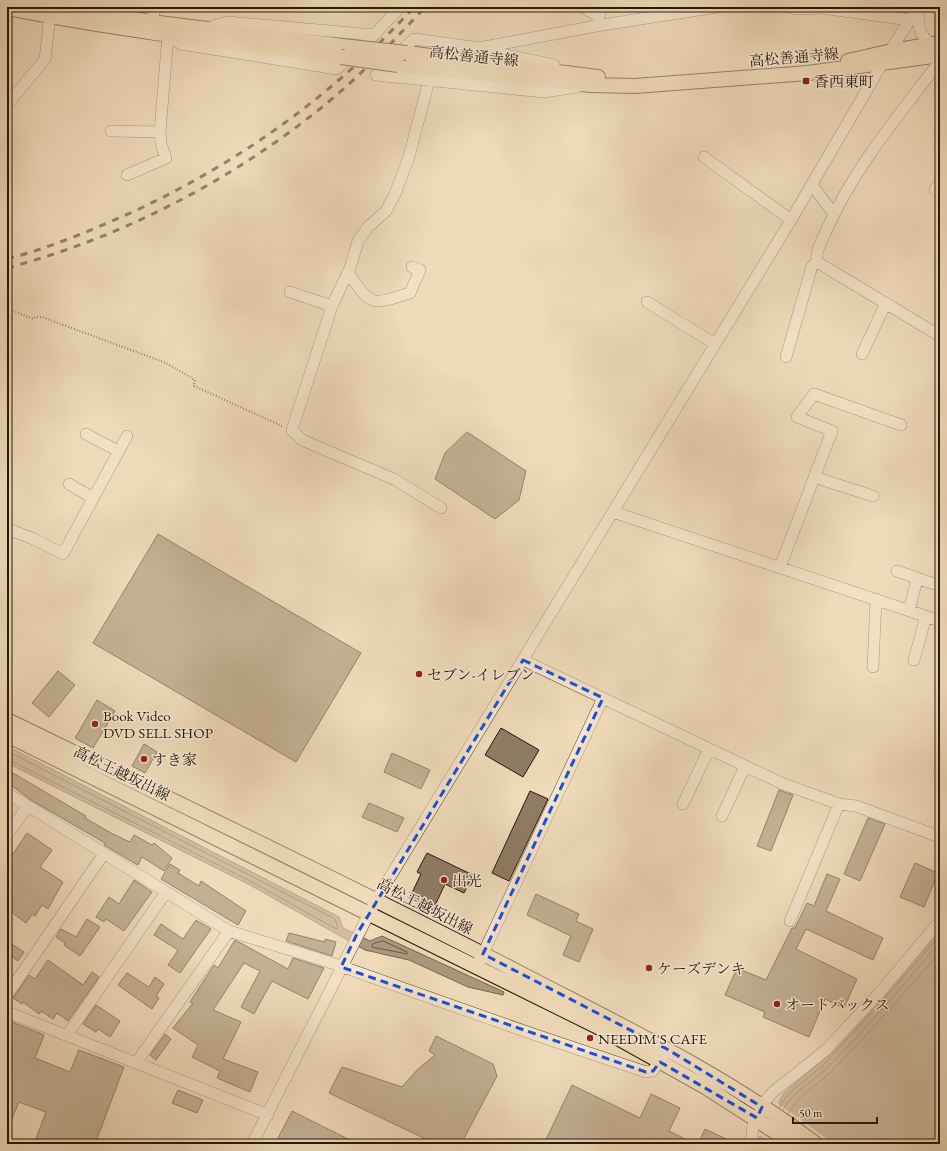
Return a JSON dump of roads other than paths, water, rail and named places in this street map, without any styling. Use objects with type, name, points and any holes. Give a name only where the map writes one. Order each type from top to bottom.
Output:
[{"type":"main road","name":"高松善通寺線","points":[[69,7],[151,22],[351,47],[403,59]]},
{"type":"main road","name":"高松善通寺線","points":[[7,8],[48,12],[168,35],[341,57],[403,59],[635,86],[695,83],[808,73],[882,64],[921,58],[938,47]]},
{"type":"main road","name":"高松善通寺線","points":[[595,81],[758,71],[843,62],[899,45],[938,47]]},
{"type":"main road","name":"高松王越坂出線","points":[[7,720],[376,900],[667,1049],[762,1114],[794,1144]]},
{"type":"main road","name":"高松王越坂出線","points":[[7,735],[598,1027],[707,1088],[762,1114],[816,1144]]},
{"type":"street","points":[[151,22],[156,7]]},
{"type":"street","points":[[127,175],[166,158],[161,144],[160,132],[168,35],[181,44],[337,69],[374,35],[400,7]]},
{"type":"street","points":[[583,7],[599,16]]},
{"type":"street","points":[[479,48],[599,16],[717,7]]},
{"type":"street","points":[[788,7],[796,9],[822,8],[910,20]]},
{"type":"street","points":[[252,1144],[268,1115],[357,934],[376,900],[791,220],[882,64],[899,45],[910,20],[918,7]]},
{"type":"street","points":[[918,7],[918,28],[926,41],[938,47]]},
{"type":"street","points":[[7,105],[45,59],[49,24],[48,12]]},
{"type":"street","points":[[204,29],[227,22],[374,35]]},
{"type":"street","points":[[414,39],[479,48],[588,72],[595,81],[544,92],[429,80],[376,75],[414,39]]},
{"type":"street","points":[[899,45],[908,57],[921,58]]},
{"type":"street","points":[[817,262],[816,254],[834,214],[865,160],[940,61]]},
{"type":"street","points":[[429,80],[410,157],[395,194],[386,211],[368,227],[358,241],[348,272],[332,306],[292,430],[302,440],[396,480],[441,508]]},
{"type":"street","points":[[111,131],[160,132]]},
{"type":"street","points":[[704,157],[791,220]]},
{"type":"street","points":[[812,185],[834,214]]},
{"type":"street","points":[[817,262],[940,336]]},
{"type":"street","points":[[786,357],[812,266],[817,262]]},
{"type":"street","points":[[348,272],[365,297],[374,301],[385,301],[410,293],[420,270],[412,267]]},
{"type":"street","points":[[290,292],[332,306]]},
{"type":"street","points":[[647,302],[715,344]]},
{"type":"street","points":[[862,354],[886,303]]},
{"type":"street","points":[[780,567],[832,431],[797,417],[814,394],[901,425]]},
{"type":"street","points":[[86,434],[118,451]]},
{"type":"street","points":[[7,529],[34,539],[63,554],[127,436]]},
{"type":"street","points":[[814,477],[874,496]]},
{"type":"street","points":[[69,484],[93,498]]},
{"type":"street","points":[[613,512],[940,621]]},
{"type":"street","points":[[897,571],[934,584]]},
{"type":"street","points":[[909,610],[917,579]]},
{"type":"street","points":[[873,667],[876,599]]},
{"type":"street","points":[[914,660],[926,616]]},
{"type":"street","points":[[523,660],[781,783],[839,804],[856,806],[940,838]]},
{"type":"street","points":[[476,968],[603,698]]},
{"type":"street","points":[[683,804],[709,749]]},
{"type":"street","points":[[722,816],[745,766]]},
{"type":"street","points":[[7,793],[27,807],[229,932],[341,967],[646,1072],[653,1071],[667,1049]]},
{"type":"street","points":[[790,921],[839,804]]},
{"type":"street","points":[[7,836],[27,807]]},
{"type":"street","points":[[7,995],[104,855]]},
{"type":"street","points":[[67,1035],[166,892]]},
{"type":"street","points":[[749,1144],[773,1092],[826,1050],[881,991],[940,921]]},
{"type":"street","points":[[136,1063],[229,932]]},
{"type":"street","points":[[7,1012],[268,1115]]},
{"type":"water","points":[[7,746],[339,917],[343,928],[370,941],[382,936],[504,992],[503,995],[468,987],[409,960],[365,950],[250,885],[7,763]]},
{"type":"water","points":[[940,929],[940,1144],[756,1144],[784,1093],[820,1062],[876,1003]]},
{"type":"railway","points":[[7,259],[53,245],[126,215],[206,174],[244,151],[281,126],[316,99],[350,70],[414,7]]},
{"type":"railway","points":[[7,268],[49,256],[132,224],[211,183],[249,160],[286,135],[335,97],[374,60],[425,7]]},
{"type":"place","name":"香西東町","points":[[806,81]]},
{"type":"place","name":"セブン-イレブン","points":[[419,674]]},
{"type":"place","name":"Book Video DVD SELL SHOP","points":[[95,724]]},
{"type":"place","name":"すき家","points":[[144,759]]},
{"type":"place","name":"出光","points":[[444,880]]},
{"type":"place","name":"ケーズデンキ","points":[[649,968]]},
{"type":"place","name":"オートバックス","points":[[777,1004]]},
{"type":"place","name":"NEEDIM'S CAFE","points":[[590,1038]]}]
